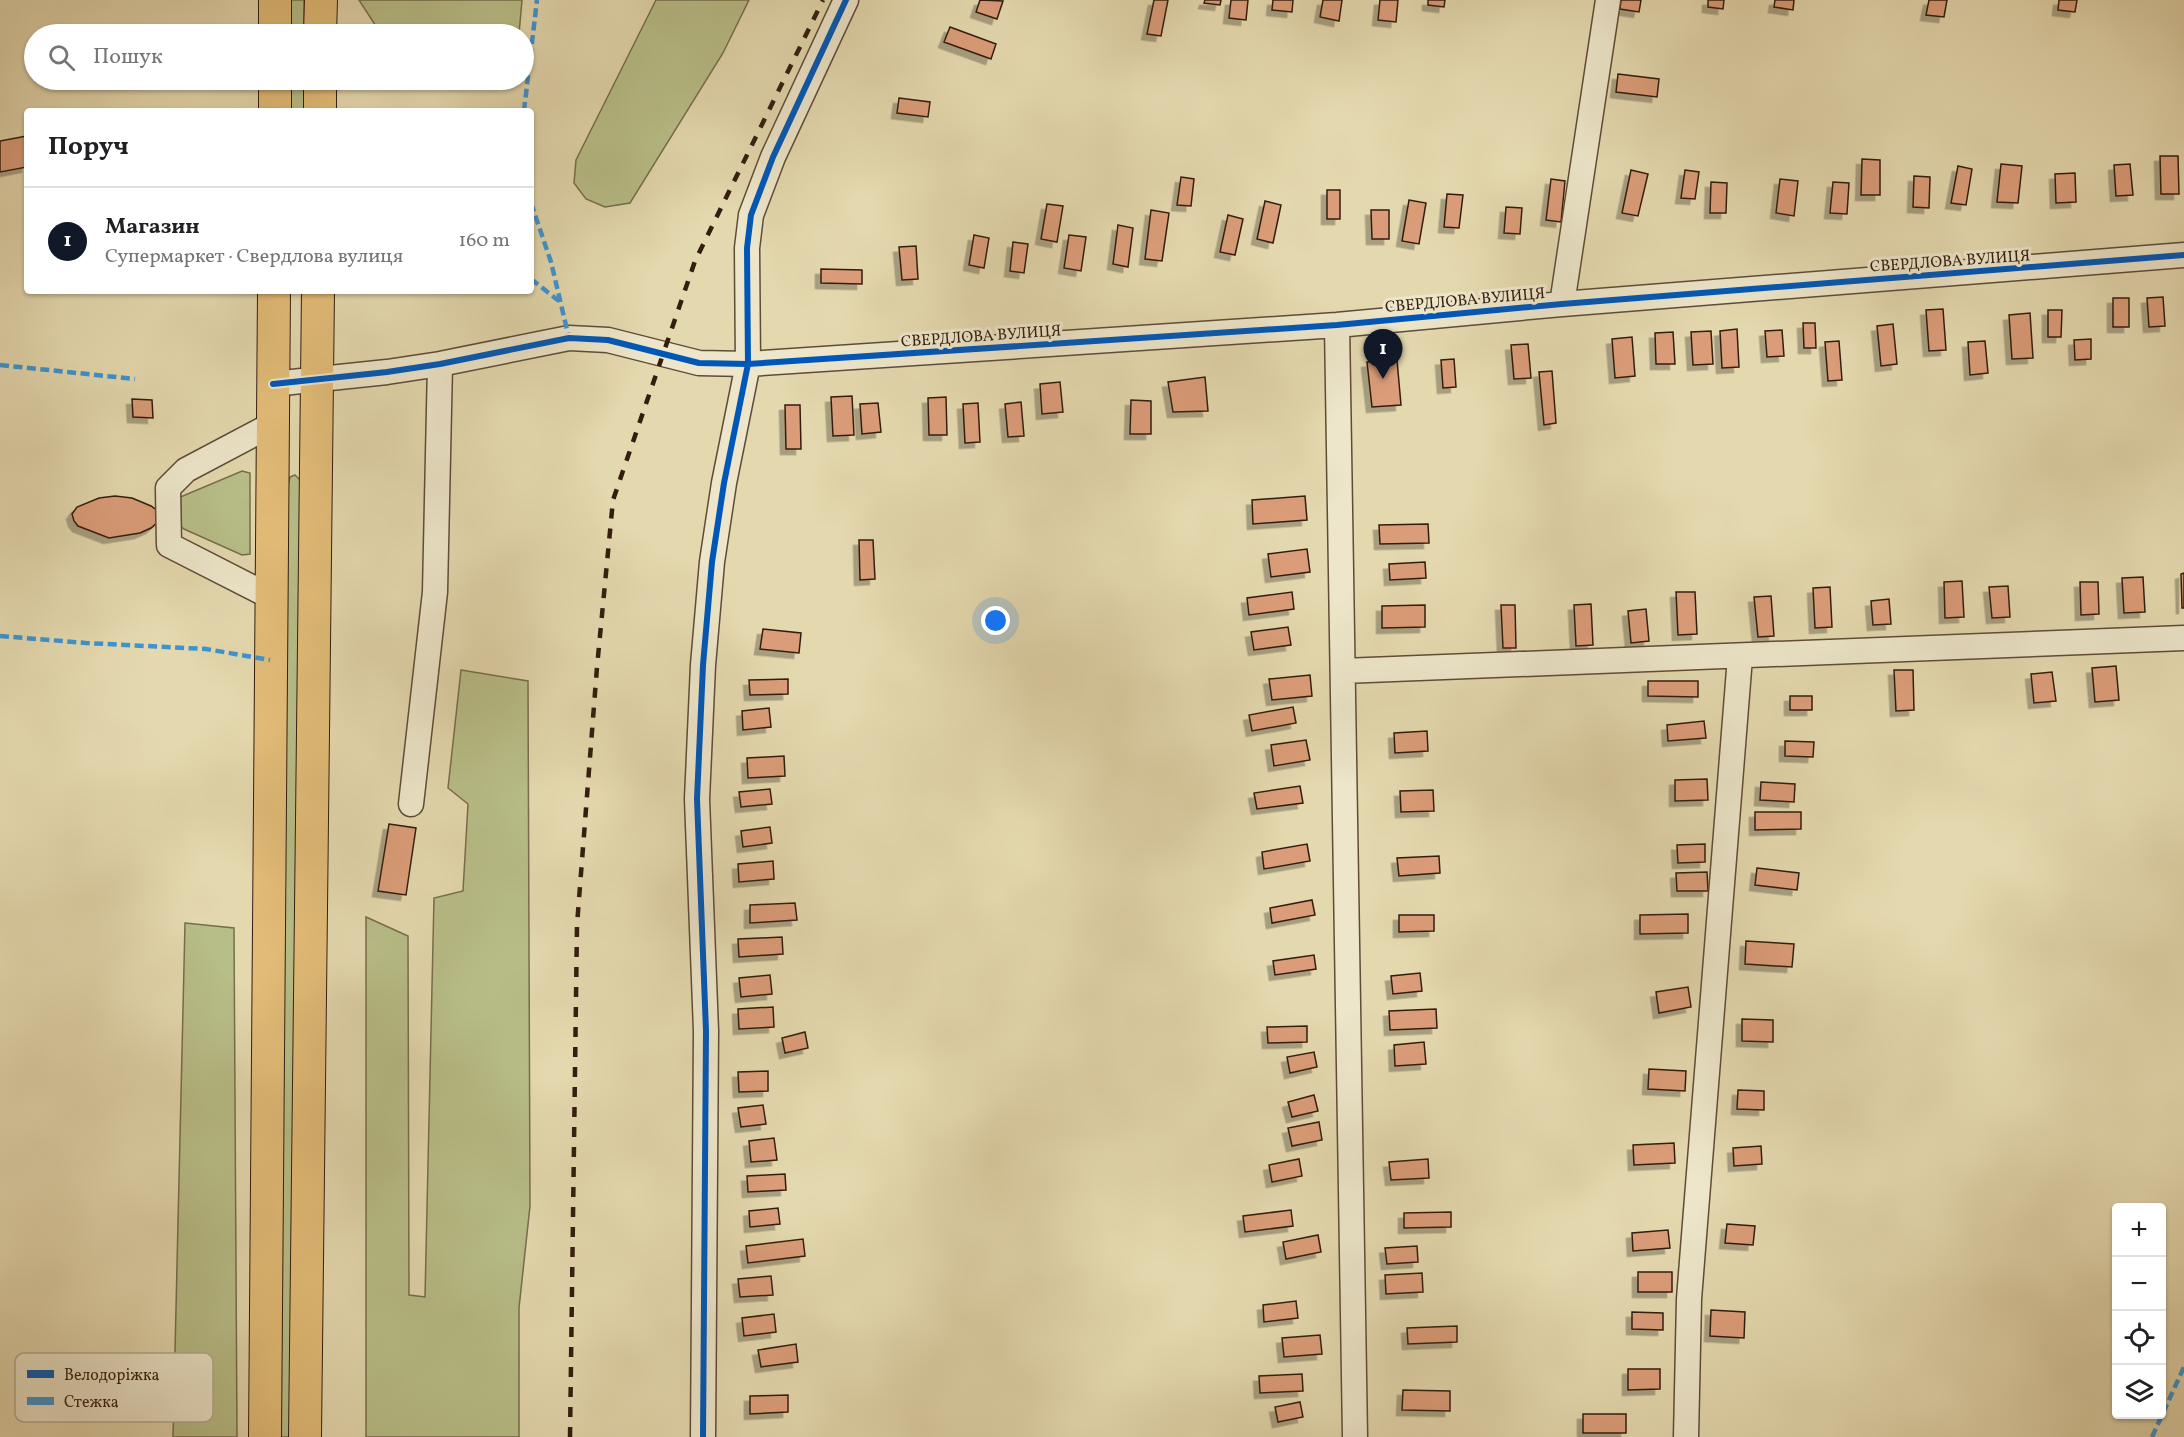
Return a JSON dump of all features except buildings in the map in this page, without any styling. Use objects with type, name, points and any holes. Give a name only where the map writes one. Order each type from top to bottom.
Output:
[{"type":"main road","points":[[275,0],[275,24]]},
{"type":"main road","points":[[320,24],[321,0]]},
{"type":"main road","points":[[275,90],[275,108]]},
{"type":"main road","points":[[320,90],[320,108]]},
{"type":"main road","points":[[265,1437],[274,294]]},
{"type":"main road","points":[[305,1437],[318,294]]},
{"type":"street","points":[[703,1437],[706,1031],[697,798],[703,664],[712,562],[724,483],[748,364],[747,248],[751,215],[773,157],[846,0]]},
{"type":"street","points":[[1562,304],[1608,0]]},
{"type":"street","name":"СВЕРДЛОВА ВУЛИЦЯ","points":[[273,384],[440,364],[569,338],[608,340],[699,363],[748,364],[1338,325],[1562,304],[2184,255]]},
{"type":"street","points":[[1338,325],[1355,1437]]},
{"type":"street","points":[[411,804],[435,592],[440,364]]},
{"type":"street","points":[[271,597],[169,544],[168,488],[186,470],[273,424]]},
{"type":"street","points":[[1342,671],[2184,638]]},
{"type":"street","points":[[1686,1437],[1689,1299],[1740,657]]},
{"type":"green space","points":[[290,0],[304,0],[304,24],[290,24]]},
{"type":"green space","points":[[359,0],[522,0],[520,24],[375,24]]},
{"type":"green space","points":[[656,0],[749,0],[723,53],[630,203],[605,207],[586,199],[574,183],[576,160]]},
{"type":"green space","points":[[290,90],[304,90],[304,108],[289,108]]},
{"type":"green space","points":[[242,471],[250,473],[250,554],[242,555],[179,525],[178,498]]},
{"type":"green space","points":[[295,475],[301,481],[293,1437],[278,1437],[288,486],[290,477]]},
{"type":"green space","points":[[461,670],[528,681],[530,1206],[519,1308],[519,1437],[366,1437],[366,917],[408,936],[409,1295],[425,1297],[434,898],[463,891],[468,804],[448,788]]},
{"type":"green space","points":[[185,923],[234,928],[237,1437],[173,1437],[173,1422],[213,1422],[213,1353],[175,1353]]},
{"type":"railway","points":[[570,1437],[577,925],[597,667],[613,500],[695,261],[823,0]]},
{"type":"marked path","points":[[534,26],[537,0]]},
{"type":"marked path","points":[[524,108],[526,90]]},
{"type":"marked path","points":[[534,212],[551,262],[569,338]]},
{"type":"marked path","points":[[534,281],[559,301]]},
{"type":"marked path","points":[[0,365],[135,379]]},
{"type":"marked path","points":[[0,636],[206,649],[270,660]]},
{"type":"marked path","points":[[2152,1437],[2184,1367]]},
{"type":"cycle path","points":[[703,1437],[706,1031],[697,799],[703,665],[712,562],[724,483],[748,364],[747,248],[751,215],[773,157],[846,0]]},
{"type":"cycle path","points":[[273,384],[440,364],[569,338],[608,340],[699,363],[748,364],[1337,325],[1562,304],[2184,255]]},
{"type":"place","name":"Mагазин","points":[[1383,379]]}]
